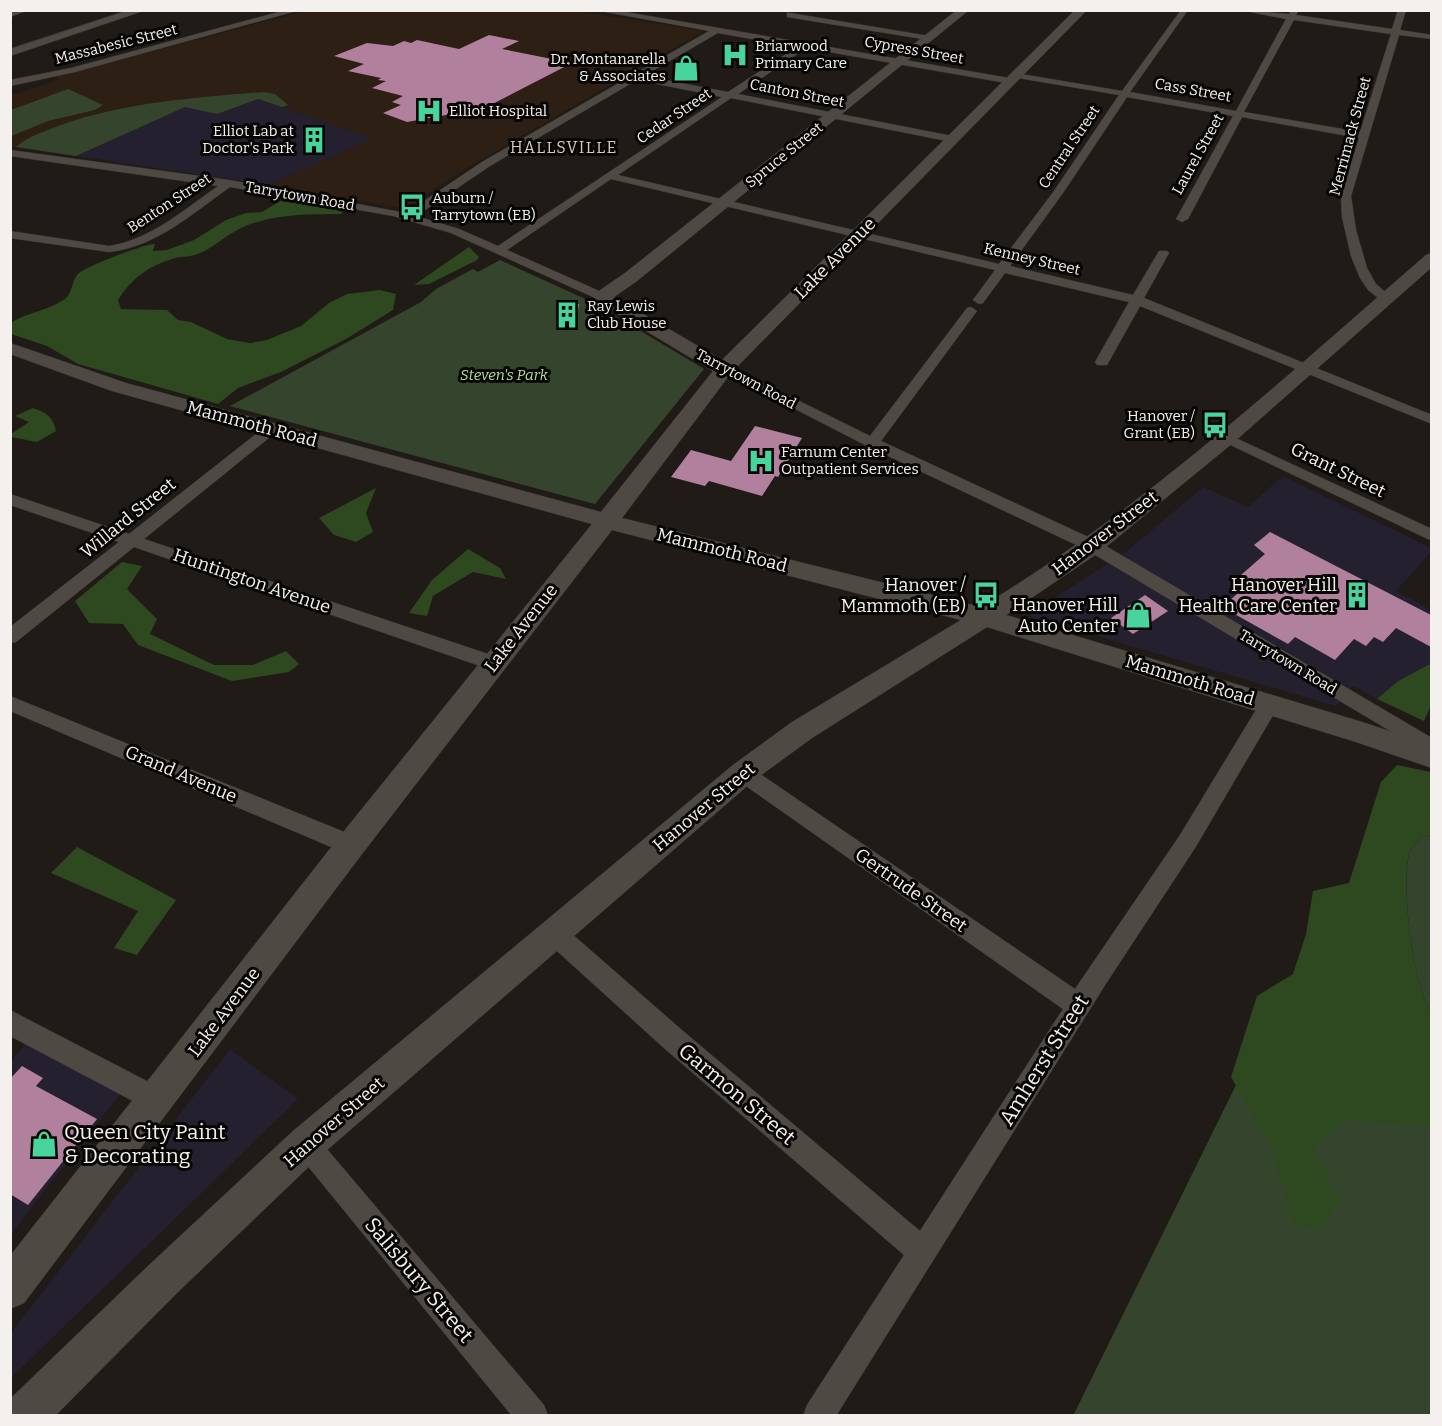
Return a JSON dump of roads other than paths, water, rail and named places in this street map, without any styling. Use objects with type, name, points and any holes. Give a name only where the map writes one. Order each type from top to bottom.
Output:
[{"type":"street","points":[[10,15],[26,10]]},
{"type":"street","points":[[10,53],[141,10]]},
{"type":"street","name":"Massabesic Street","points":[[10,83],[72,70],[297,10]]},
{"type":"street","name":"Cypress Street","points":[[598,10],[901,62],[1015,78]]},
{"type":"street","points":[[656,20],[673,10]]},
{"type":"street","name":"Spruce Street","points":[[602,297],[964,10]]},
{"type":"street","name":"Lake Avenue","points":[[10,1289],[351,845],[677,432],[724,369],[1082,10]]},
{"type":"street","name":"Central Street","points":[[872,443],[1058,193],[1150,55],[1185,10]]},
{"type":"street","points":[[1243,10],[1293,14],[1431,37]]},
{"type":"street","name":"Merrimack Street","points":[[1386,297],[1372,288],[1361,269],[1346,202],[1402,10]]},
{"type":"street","points":[[249,12],[272,17]]},
{"type":"street","name":"Laurel Street","points":[[1182,219],[1293,14]]},
{"type":"street","points":[[790,15],[930,38]]},
{"type":"street","points":[[408,216],[486,164],[717,30]]},
{"type":"street","name":"Cedar Street","points":[[500,250],[805,45]]},
{"type":"street","name":"Canton Street","points":[[636,77],[952,139]]},
{"type":"street","name":"Cass Street","points":[[1015,78],[1125,93],[1364,136]]},
{"type":"street","name":"Tarrytown Road","points":[[10,153],[229,183],[408,216],[455,231],[602,297],[724,369],[872,443],[1093,546],[1431,748]]},
{"type":"street","name":"Kenney Street","points":[[610,176],[1137,300],[1431,420]]},
{"type":"street","name":"Benton Street","points":[[10,234],[109,249],[125,248],[154,233],[229,183]]},
{"type":"street","points":[[1102,362],[1163,253]]},
{"type":"street","name":"Hanover Street","points":[[24,1416],[163,1279],[306,1144],[743,773],[812,724],[1093,546],[1227,438],[1431,258]]},
{"type":"street","name":"Mammoth Road","points":[[13,352],[118,387],[606,521],[984,617],[1431,757]]},
{"type":"street","name":"Willard Street","points":[[10,637],[270,429]]},
{"type":"street","name":"Grant Street","points":[[1227,438],[1431,536]]},
{"type":"street","name":"Huntington Avenue","points":[[10,499],[493,663]]},
{"type":"street","name":"Grand Avenue","points":[[10,703],[351,845]]},
{"type":"street","name":"Amherst Street","points":[[818,1416],[1099,974],[1142,913],[1212,804],[1269,705]]},
{"type":"street","name":"Gertrude Street","points":[[743,773],[1079,1006]]},
{"type":"street","name":"Garmon Street","points":[[555,934],[674,1040],[923,1252]]},
{"type":"street","points":[[10,1022],[157,1100]]},
{"type":"street","name":"Salisbury Street","points":[[306,1144],[533,1416]]},
{"type":"place","name":"Briarwood Primary Care","points":[[735,55]]},
{"type":"place","name":"Dr. Montanarella & Associates","points":[[686,68]]},
{"type":"place","name":"Elliot Hospital","points":[[429,111]]},
{"type":"place","name":"Elliot Lab at Doctor's Park","points":[[314,140]]},
{"type":"place","name":"Auburn / Tarrytown (EB)","points":[[412,207]]},
{"type":"place","name":"Ray Lewis Club House","points":[[567,315]]},
{"type":"place","name":"Hanover / Grant (EB)","points":[[1215,425]]},
{"type":"place","name":"Farnum Center Outpatient Services","points":[[761,461]]},
{"type":"place","name":"Hanover / Mammoth (EB)","points":[[986,595]]},
{"type":"place","name":"Hanover Hill Health Care Center","points":[[1357,595]]},
{"type":"place","name":"Hanover Hill Auto Center","points":[[1138,615]]},
{"type":"place","name":"Queen City Paint & Decorating","points":[[44,1144]]},
{"type":"district","name":"HALLSVILLE","points":[[564,147]]},
{"type":"park label","name":"Steven's Park","points":[[504,375]]}]
